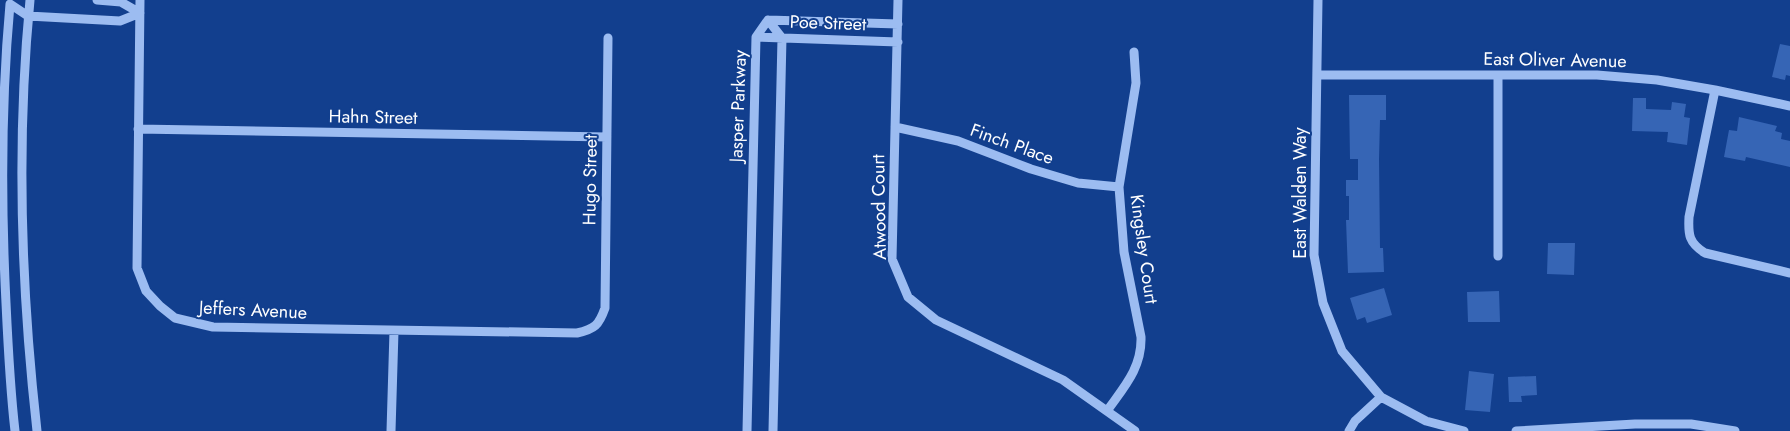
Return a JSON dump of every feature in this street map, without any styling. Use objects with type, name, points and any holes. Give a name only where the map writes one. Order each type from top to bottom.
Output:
[{"type":"street","points":[[10,4],[19,0]]},
{"type":"street","points":[[30,0],[21,130],[22,246],[37,431]]},
{"type":"street","points":[[97,0],[121,2],[140,13]]},
{"type":"street","name":"Jeffers Avenue","points":[[140,0],[137,268],[146,291],[174,318],[214,327],[577,333],[589,330],[600,322]]},
{"type":"street","name":"Atwood Court","points":[[898,0],[892,259],[908,297],[936,320],[1063,380],[1135,431]]},
{"type":"street","name":"East Walden Way","points":[[1318,0],[1314,255],[1323,303],[1342,351],[1381,397],[1426,421],[1464,431]]},
{"type":"street","points":[[10,4],[28,16],[120,21],[140,13]]},
{"type":"street","points":[[10,4],[3,116],[3,237],[11,391],[15,431]]},
{"type":"street","points":[[768,20],[782,38],[773,431]]},
{"type":"street","name":"Poe Street","points":[[768,20],[898,24]]},
{"type":"street","name":"Jasper Parkway","points":[[747,431],[756,37],[768,20]]},
{"type":"street","name":"Poe Street","points":[[756,37],[898,42]]},
{"type":"street","name":"Hugo Street","points":[[600,322],[605,308],[608,38]]},
{"type":"street","name":"Kingsley Court","points":[[1106,411],[1134,374],[1142,351],[1141,337],[1124,252],[1119,187],[1136,83],[1134,52]]},
{"type":"street","name":"East Oliver Avenue","points":[[1318,75],[1597,75],[1657,80],[1790,106]]},
{"type":"street","points":[[1498,75],[1498,256]]},
{"type":"street","points":[[1715,90],[1688,217],[1688,234],[1695,247],[1705,254],[1790,274]]},
{"type":"street","name":"Finch Place","points":[[895,126],[958,141],[1031,170],[1078,183],[1119,187]]},
{"type":"street","name":"Hahn Street","points":[[138,130],[607,137]]},
{"type":"street","points":[[391,431],[394,331]]},
{"type":"street","points":[[1349,431],[1355,421],[1381,397]]},
{"type":"street","points":[[1516,431],[1635,424],[1691,424],[1735,431]]},
{"type":"building","points":[[1780,44],[1790,46],[1790,76],[1786,75],[1785,80],[1772,77]]},
{"type":"building","points":[[1349,95],[1386,95],[1386,120],[1380,120],[1379,159],[1380,248],[1383,248],[1384,272],[1348,273],[1346,220],[1349,220],[1349,196],[1346,196],[1346,180],[1358,180],[1358,159],[1350,159]]},
{"type":"building","points":[[1633,98],[1646,98],[1646,109],[1671,110],[1672,102],[1686,104],[1684,117],[1690,118],[1687,145],[1667,142],[1668,132],[1632,131]]},
{"type":"building","points":[[1739,117],[1777,126],[1775,131],[1782,133],[1781,139],[1790,141],[1790,167],[1746,157],[1745,161],[1724,157],[1729,130],[1737,131]]},
{"type":"building","points":[[1548,243],[1575,243],[1574,275],[1547,274]]},
{"type":"building","points":[[1384,288],[1392,315],[1367,323],[1365,317],[1357,320],[1350,298]]},
{"type":"building","points":[[1499,291],[1500,322],[1468,322],[1467,292]]},
{"type":"building","points":[[1469,371],[1494,374],[1490,412],[1465,410]]},
{"type":"building","points":[[1536,376],[1537,395],[1521,396],[1522,402],[1509,402],[1508,377]]}]
